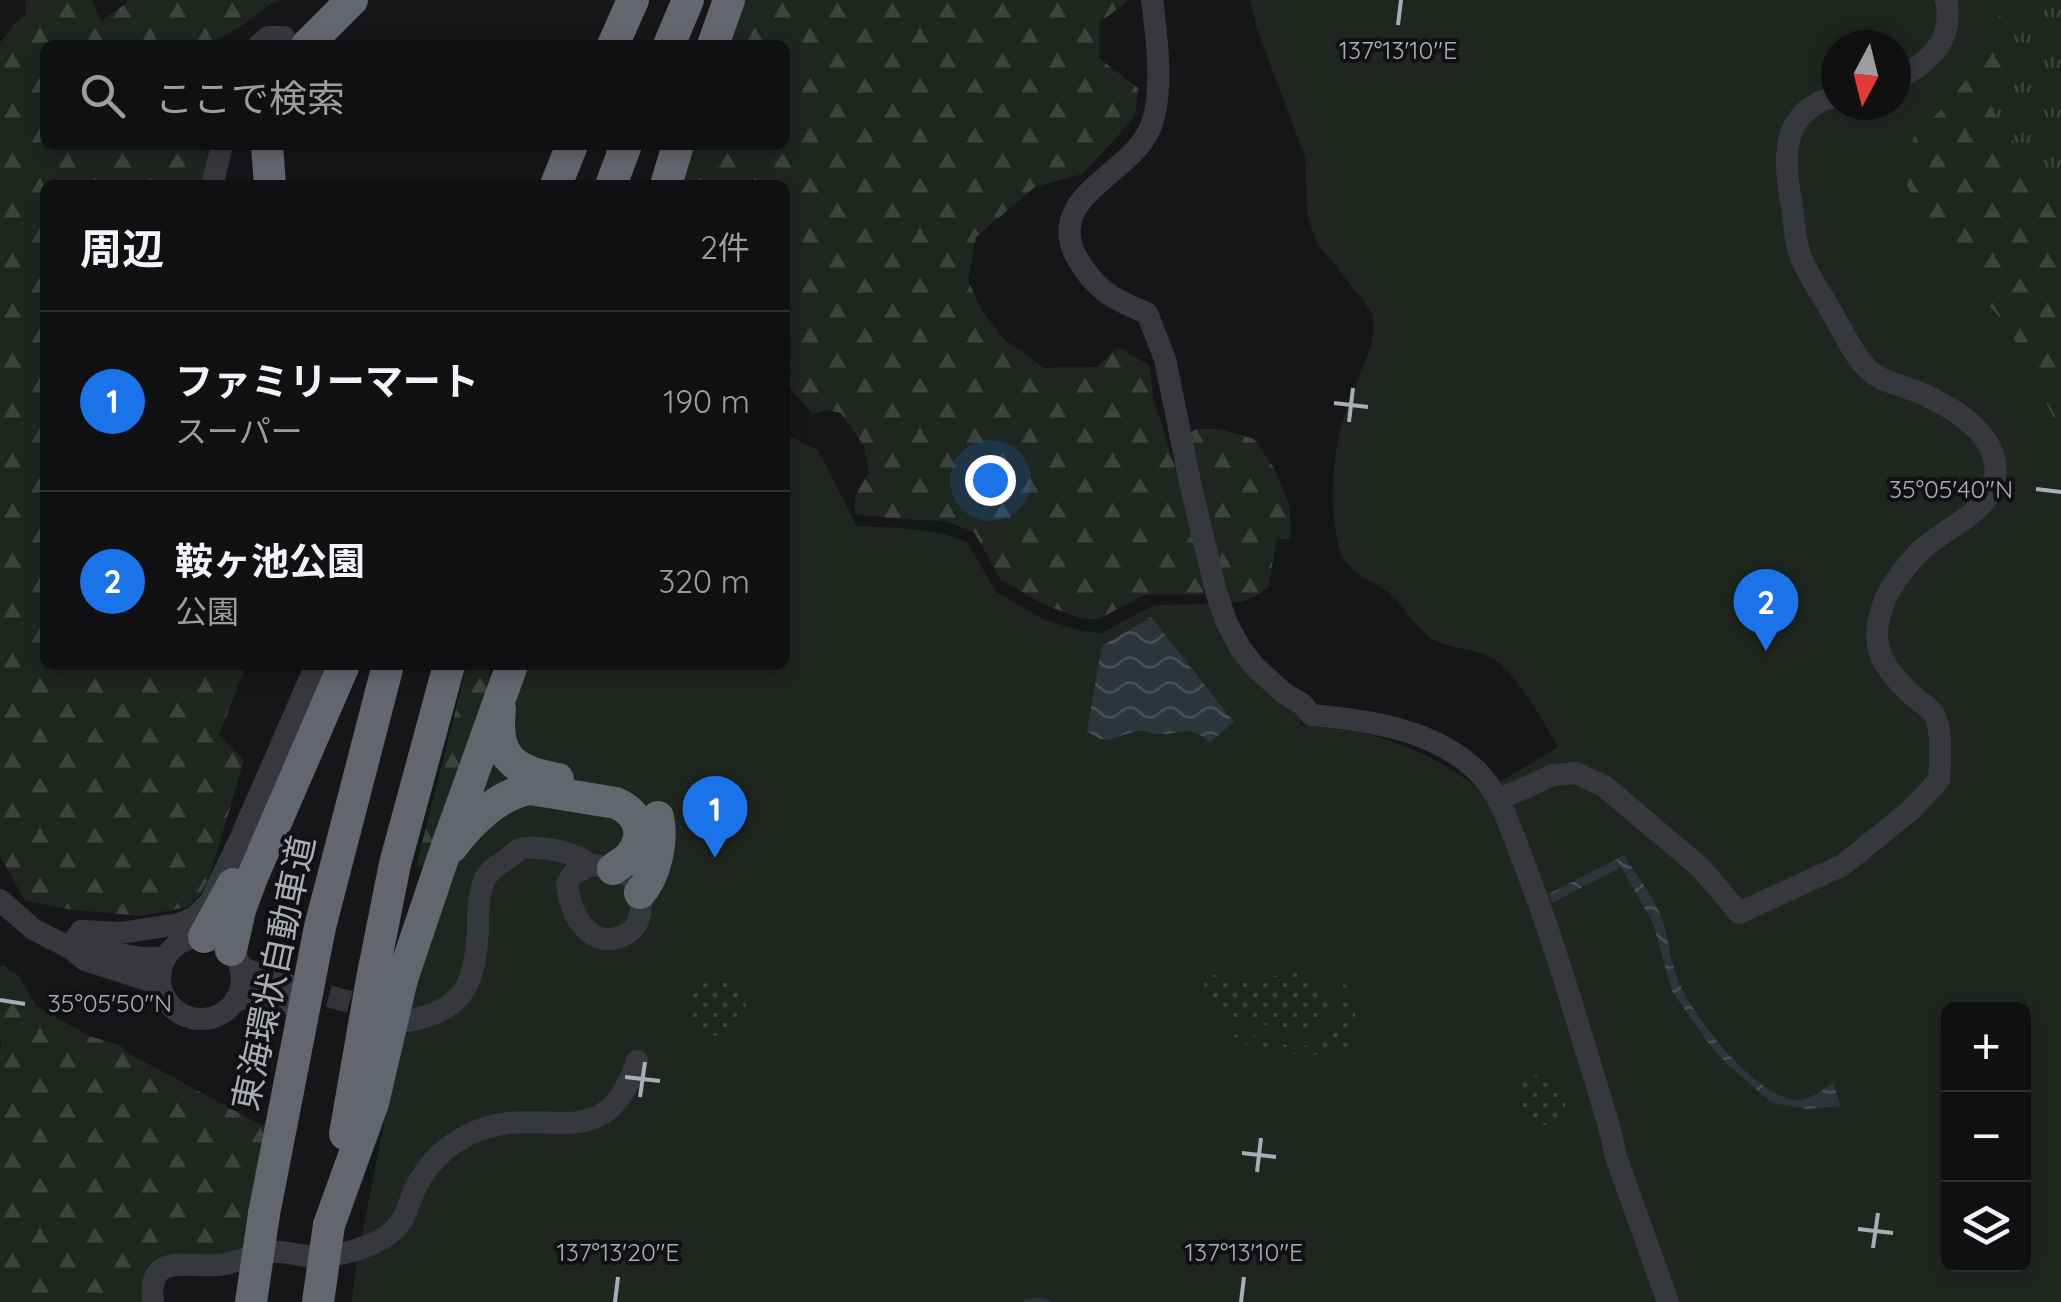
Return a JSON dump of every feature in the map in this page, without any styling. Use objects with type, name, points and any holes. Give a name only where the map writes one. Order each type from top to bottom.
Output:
[{"type":"highway","points":[[298,40],[338,0]]},
{"type":"highway","points":[[299,40],[352,0]]},
{"type":"highway","points":[[615,40],[633,0]]},
{"type":"highway","points":[[671,40],[688,0]]},
{"type":"highway","points":[[715,40],[729,0]]},
{"type":"highway","points":[[558,180],[570,150]]},
{"type":"highway","points":[[613,180],[624,150]]},
{"type":"highway","points":[[668,180],[676,150]]},
{"type":"highway","points":[[252,180],[271,155]]},
{"type":"highway","points":[[225,952],[232,887],[326,670]]},
{"type":"highway","points":[[225,952],[342,670]]},
{"type":"highway","points":[[320,927],[365,670]]},
{"type":"highway","name":"東海環状自動車道","points":[[251,1302],[264,1214],[320,927],[387,670]]},
{"type":"highway","points":[[318,1302],[395,864],[448,670]]},
{"type":"highway","points":[[329,1225],[373,1103],[402,978],[507,680]]},
{"type":"highway","points":[[507,680],[498,722],[500,736],[517,767],[533,774],[626,789],[641,795],[658,814],[658,846],[647,885],[640,893]]},
{"type":"highway","points":[[510,759],[509,742],[517,735],[531,732]]},
{"type":"highway","points":[[433,886],[446,856],[466,829],[506,796],[530,789],[616,802],[635,815],[639,836],[633,853],[602,867]]},
{"type":"street","points":[[1152,0],[1159,72],[1154,116],[1136,149],[1078,203],[1069,221],[1072,250],[1100,289],[1118,302],[1147,314],[1166,359],[1190,487],[1216,595],[1240,648],[1254,666],[1302,704],[1311,716],[1355,719],[1402,729],[1446,750],[1474,769],[1500,798],[1545,919],[1616,1157],[1668,1302]]},
{"type":"street","points":[[1911,72],[1935,51],[1946,34],[1946,0]]},
{"type":"street","points":[[1500,798],[1554,775],[1576,773],[1604,786],[1701,868],[1739,913],[1843,865],[1912,809],[1939,780],[1940,745],[1934,714],[1887,670],[1876,643],[1878,622],[1886,596],[1920,552],[1986,502],[1994,489],[1994,458],[1988,442],[1971,424],[1924,395],[1868,370],[1800,253],[1786,172],[1786,146],[1800,116],[1821,100]]},
{"type":"street","points":[[213,180],[221,150]]},
{"type":"street","points":[[70,948],[80,931],[120,934],[178,924],[195,916],[210,902],[314,670]]},
{"type":"street","points":[[403,1018],[432,1016],[464,992],[473,973],[479,902],[485,879],[518,849],[555,850],[632,878],[640,893],[636,924],[629,932],[606,938],[584,930],[576,918],[567,884],[557,869],[543,858],[522,860],[513,856]]},
{"type":"street","points":[[567,884],[573,874],[602,867]]},
{"type":"street","points":[[0,900],[34,928],[85,960],[160,984]]},
{"type":"street","points":[[225,952],[240,990],[227,1010],[216,1016],[192,1018],[170,1006],[160,984],[164,958],[181,942],[225,952],[287,994],[235,1000]]},
{"type":"street","points":[[70,948],[164,958]]},
{"type":"street","points":[[152,1302],[153,1283],[159,1272],[170,1265],[182,1262],[214,1266],[272,1252],[310,1258],[329,1256],[373,1242],[400,1223],[430,1164],[459,1140],[515,1121],[586,1121],[612,1107],[622,1096],[637,1061]]},
{"type":"green space","points":[[25,0],[92,0],[101,21],[127,0],[280,0],[216,40],[40,40],[40,150],[207,150],[202,180],[40,180],[40,670],[244,670],[219,735],[244,760],[209,878],[187,907],[142,916],[25,901],[0,855],[0,43],[26,14]]},
{"type":"green space","points":[[740,0],[1129,0],[1099,23],[1099,58],[1138,88],[1135,115],[1082,174],[1035,187],[976,237],[968,280],[982,311],[1004,339],[1044,368],[1097,367],[1118,347],[1150,366],[1153,398],[1181,485],[1205,594],[1144,595],[1099,619],[1083,619],[1045,605],[1001,580],[974,532],[945,521],[855,514],[858,492],[869,473],[864,446],[841,413],[826,410],[813,414],[790,388],[790,180],[682,180],[692,150],[790,150],[790,40],[726,40]]},
{"type":"green space","points":[[1250,0],[2006,0],[1978,64],[1949,102],[1914,136],[1907,186],[1937,238],[2008,327],[2061,432],[2061,1302],[352,1302],[401,1040],[501,670],[790,670],[790,436],[818,450],[857,526],[945,534],[967,542],[996,592],[1045,620],[1101,633],[1154,605],[1215,604],[1300,707],[1300,725],[1362,733],[1401,745],[1444,765],[1483,792],[1558,747],[1528,698],[1500,664],[1483,654],[1432,639],[1391,595],[1353,570],[1341,553],[1333,500],[1337,444],[1371,345],[1373,315],[1317,243],[1307,211],[1305,157]]},
{"type":"green space","points":[[1968,0],[2036,0],[2012,16],[1991,108],[2016,145],[2032,179],[2061,195],[2061,951],[1840,120],[1911,120],[1911,83]]},
{"type":"green space","points":[[2006,0],[2061,0],[2061,432],[1914,136]]},
{"type":"green space","points":[[1197,429],[1220,429],[1254,439],[1274,468],[1289,503],[1291,539],[1277,539],[1268,588],[1241,602],[1223,600],[1183,435]]},
{"type":"green space","points":[[466,670],[490,670],[489,690],[427,866],[416,867]]},
{"type":"green space","points":[[2,965],[19,976],[36,1006],[89,1036],[120,1045],[265,1127],[245,1247],[221,1257],[182,1254],[146,1302],[0,1302]]},
{"type":"green space","points":[[1199,967],[1237,981],[1306,974],[1323,985],[1328,998],[1323,1021],[1313,1029],[1299,1031],[1221,1015],[1205,988]]},
{"type":"green space","points":[[718,980],[738,988],[746,1008],[738,1028],[718,1036],[698,1028],[690,1008],[698,988]]},
{"type":"green space","points":[[1343,982],[1352,997],[1355,1016],[1354,1034],[1346,1050],[1302,1054],[1230,1040],[1239,1031],[1290,1046],[1314,1044],[1325,1038],[1340,1018],[1339,983]]},
{"type":"green space","points":[[1541,1075],[1558,1083],[1566,1100],[1558,1117],[1541,1125],[1524,1117],[1516,1100],[1524,1083]]},
{"type":"water","points":[[1151,617],[1234,722],[1210,742],[1189,731],[1141,731],[1108,740],[1087,731],[1102,646]]},
{"type":"water","points":[[1624,855],[1660,914],[1675,972],[1686,996],[1728,1054],[1764,1086],[1782,1096],[1804,1099],[1833,1083],[1841,1106],[1806,1109],[1772,1103],[1728,1065],[1672,991],[1653,923],[1621,867],[1552,903],[1549,894]]},
{"type":"waterway","points":[[1026,1302],[1047,1302]]},
{"type":"tunnel","points":[[297,987],[381,1011]]},
{"type":"place","name":"鞍ヶ池公園","points":[[1766,651]]},
{"type":"place","name":"ファミリーマート","points":[[715,858]]}]
